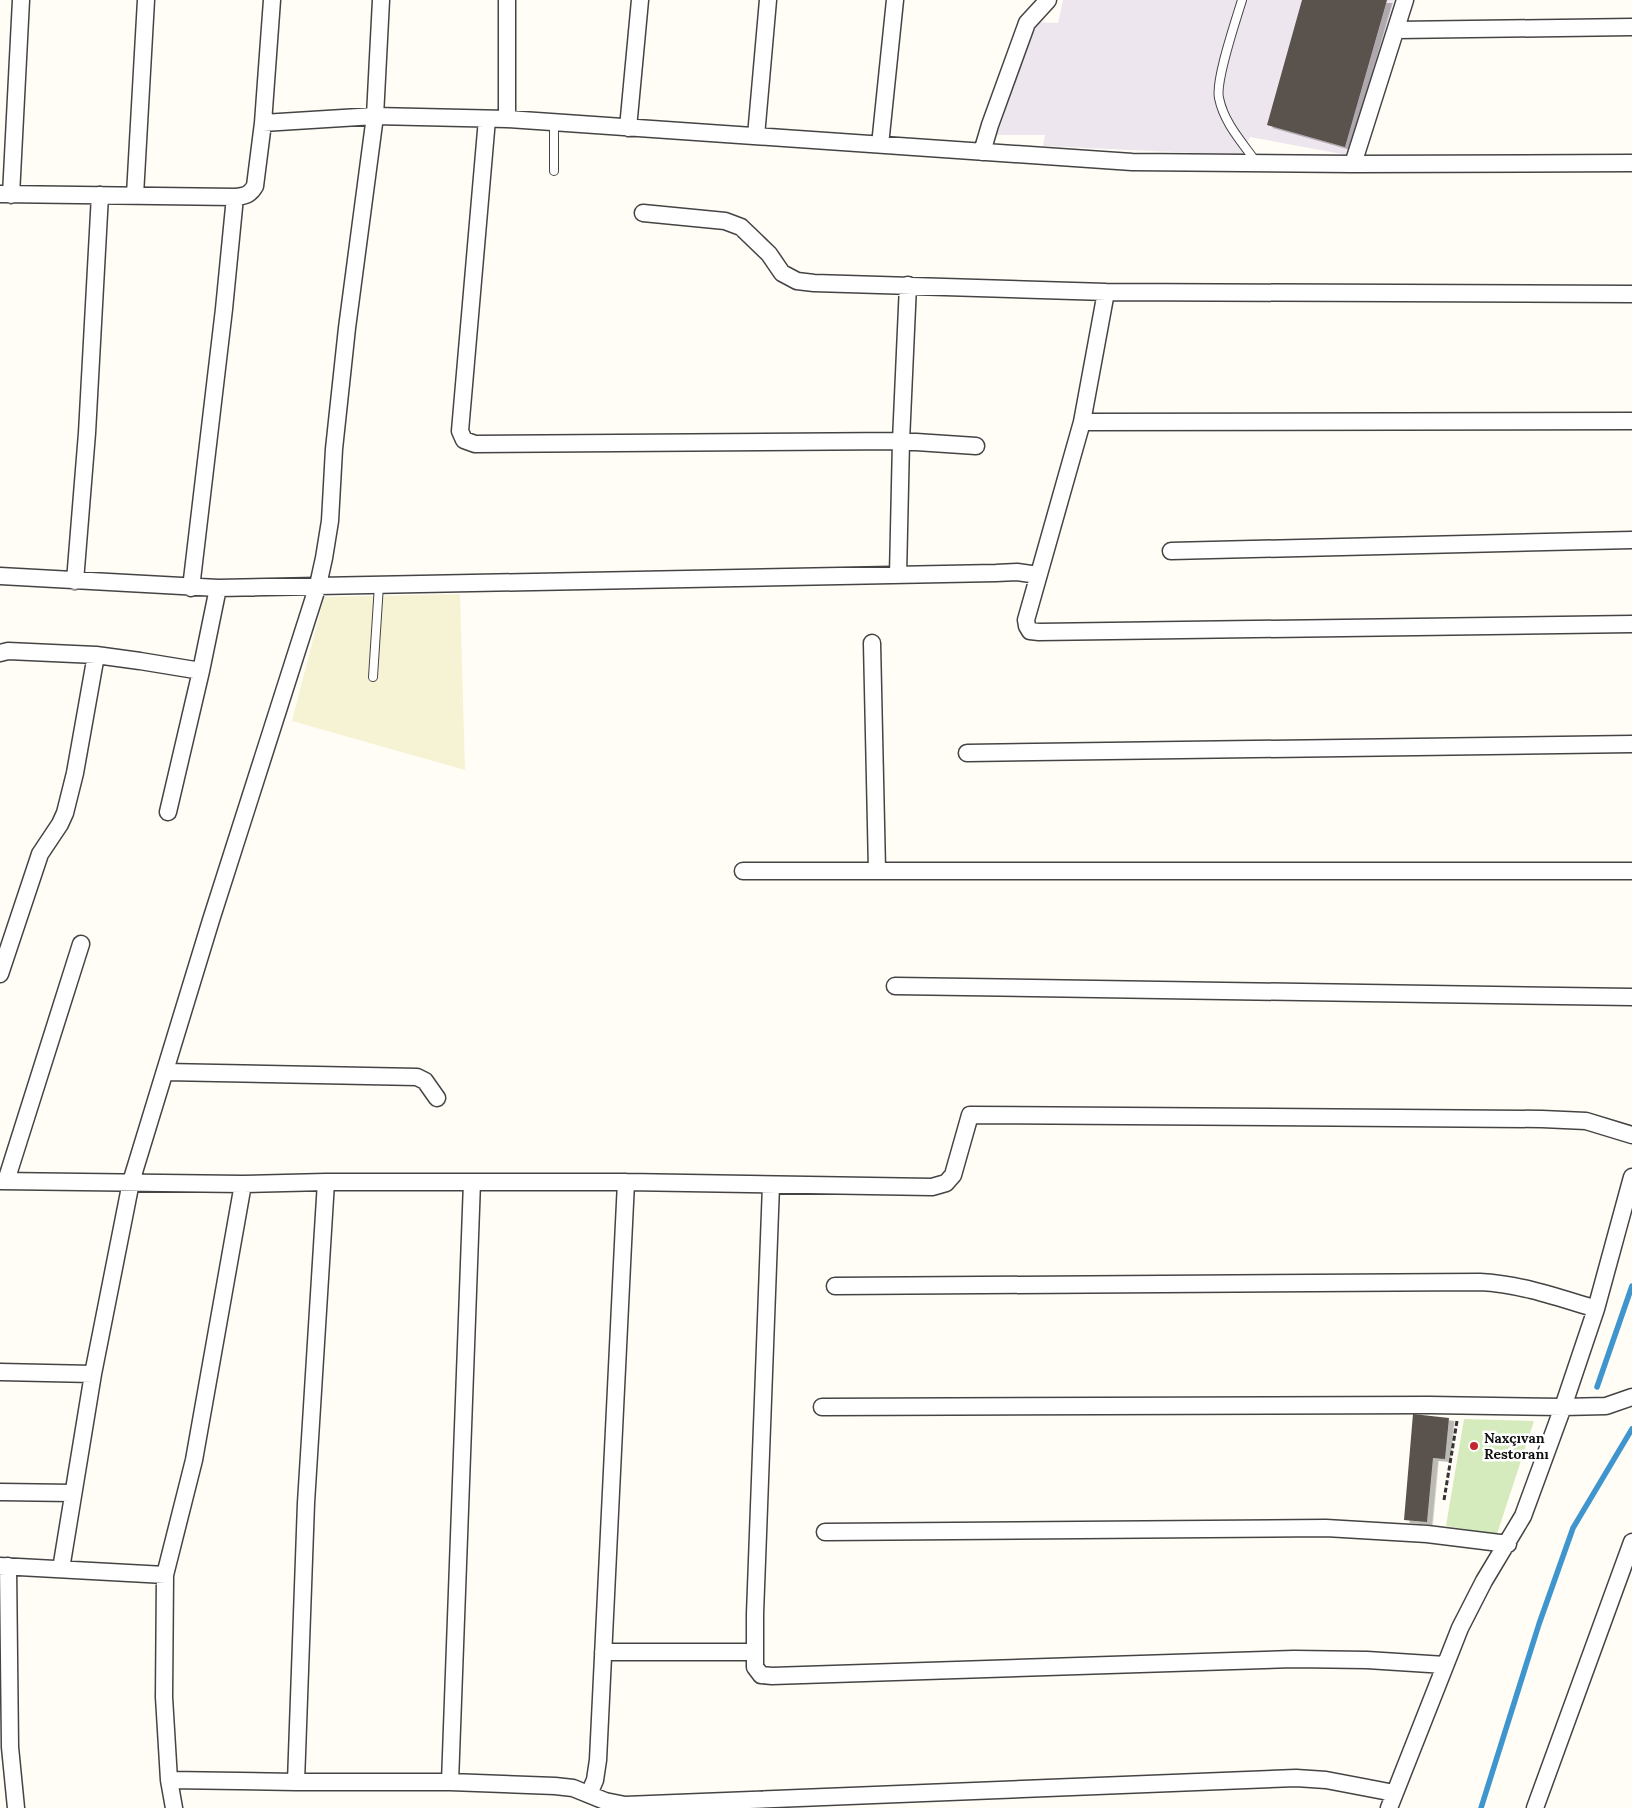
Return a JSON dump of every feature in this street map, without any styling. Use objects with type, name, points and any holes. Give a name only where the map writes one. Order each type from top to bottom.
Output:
[{"type":"street","points":[[21,0],[5,195],[234,197],[244,196],[252,192],[255,186],[263,123],[272,0]]},
{"type":"street","points":[[135,195],[146,0]]},
{"type":"street","points":[[61,1569],[92,1374],[131,1182],[214,910],[318,585],[324,558],[330,521],[334,449],[346,337],[375,116],[381,0]]},
{"type":"street","points":[[506,0],[507,120]]},
{"type":"street","points":[[628,128],[640,0]]},
{"type":"street","points":[[756,136],[768,0]]},
{"type":"street","points":[[880,145],[895,0]]},
{"type":"street","points":[[982,152],[1027,23],[1048,0]]},
{"type":"street","points":[[1353,164],[1405,0]]},
{"type":"street","points":[[1397,30],[1632,27]]},
{"type":"street","points":[[263,123],[375,116],[487,119],[1132,162],[1257,164],[1632,163]]},
{"type":"street","points":[[487,119],[460,431],[464,440],[475,444],[900,441],[976,446]]},
{"type":"street","points":[[75,581],[100,195]]},
{"type":"street","points":[[191,588],[224,308],[234,197]]},
{"type":"street","points":[[643,212],[725,221],[741,227],[769,254],[782,273],[797,281],[1106,292],[1632,294]]},
{"type":"street","points":[[898,575],[900,441],[908,285]]},
{"type":"street","points":[[1106,292],[1082,422],[1026,620],[1030,631],[1632,624]]},
{"type":"street","points":[[1082,422],[1632,421]]},
{"type":"street","points":[[1171,551],[1632,540]]},
{"type":"street","points":[[0,576],[218,588],[1017,572],[1038,575]]},
{"type":"street","points":[[168,812],[218,588]]},
{"type":"street","points":[[872,643],[876,870]]},
{"type":"street","points":[[0,653],[8,651],[96,656],[140,660],[201,671]]},
{"type":"street","points":[[0,974],[40,854],[65,813],[75,773],[96,656]]},
{"type":"street","points":[[967,753],[1632,744]]},
{"type":"street","points":[[744,871],[1632,871]]},
{"type":"street","points":[[81,944],[3,1181],[243,1184],[326,1182],[626,1182],[932,1187],[946,1183],[953,1175],[970,1115],[1542,1119],[1586,1121],[1632,1135]]},
{"type":"street","points":[[895,986],[1632,997]]},
{"type":"street","points":[[164,1072],[417,1077],[425,1081],[437,1098]]},
{"type":"street","points":[[170,1780],[450,1782],[555,1786],[573,1788],[605,1801],[625,1805],[1296,1778],[1326,1780],[1391,1801],[1460,1628],[1484,1581],[1508,1544],[1523,1516],[1596,1309],[1632,1177]]},
{"type":"street","points":[[296,1782],[306,1503],[326,1182]]},
{"type":"street","points":[[450,1782],[472,1182]]},
{"type":"street","points":[[589,1794],[595,1780],[598,1760],[626,1182]]},
{"type":"street","points":[[174,1808],[164,1697],[165,1574],[194,1460],[243,1184]]},
{"type":"street","points":[[771,1185],[755,1614],[755,1667],[761,1675],[1294,1659],[1367,1660],[1445,1665]]},
{"type":"street","points":[[835,1286],[1480,1282],[1532,1289],[1596,1309]]},
{"type":"street","points":[[0,1372],[92,1374]]},
{"type":"street","points":[[822,1407],[1460,1405],[1563,1407],[1606,1406],[1632,1397]]},
{"type":"street","points":[[0,1492],[73,1492]]},
{"type":"street","points":[[826,1532],[1326,1528],[1427,1534],[1508,1544]]},
{"type":"street","points":[[1539,1807],[1632,1542]]},
{"type":"street","points":[[16,1808],[10,1747],[4,1566],[165,1574]]},
{"type":"street","points":[[603,1652],[755,1652]]},
{"type":"lane","points":[[1242,0],[1220,78],[1218,96],[1234,133],[1257,164]]},
{"type":"lane","points":[[554,123],[554,171]]},
{"type":"lane","points":[[373,676],[379,585]]},
{"type":"path","points":[[1444,1500],[1460,1405]]},
{"type":"shaded area","points":[[1063,0],[1394,0],[1347,155],[1250,137],[1242,155],[1043,146],[1045,135],[997,135],[1035,22],[1058,23]]},
{"type":"shaded area","points":[[460,594],[465,770],[292,721],[324,597]]},
{"type":"green space","points":[[1464,1419],[1534,1421],[1497,1534],[1446,1526]]},
{"type":"building","points":[[1302,0],[1387,0],[1345,147],[1267,125]]},
{"type":"building","points":[[1413,1414],[1449,1418],[1445,1459],[1433,1458],[1427,1522],[1404,1520]]},
{"type":"waterway","points":[[1597,1387],[1632,1286]]},
{"type":"waterway","points":[[1481,1808],[1539,1624],[1573,1528],[1632,1429]]},
{"type":"place","name":"Naxçıvan Restoranı","points":[[1474,1446]]}]
